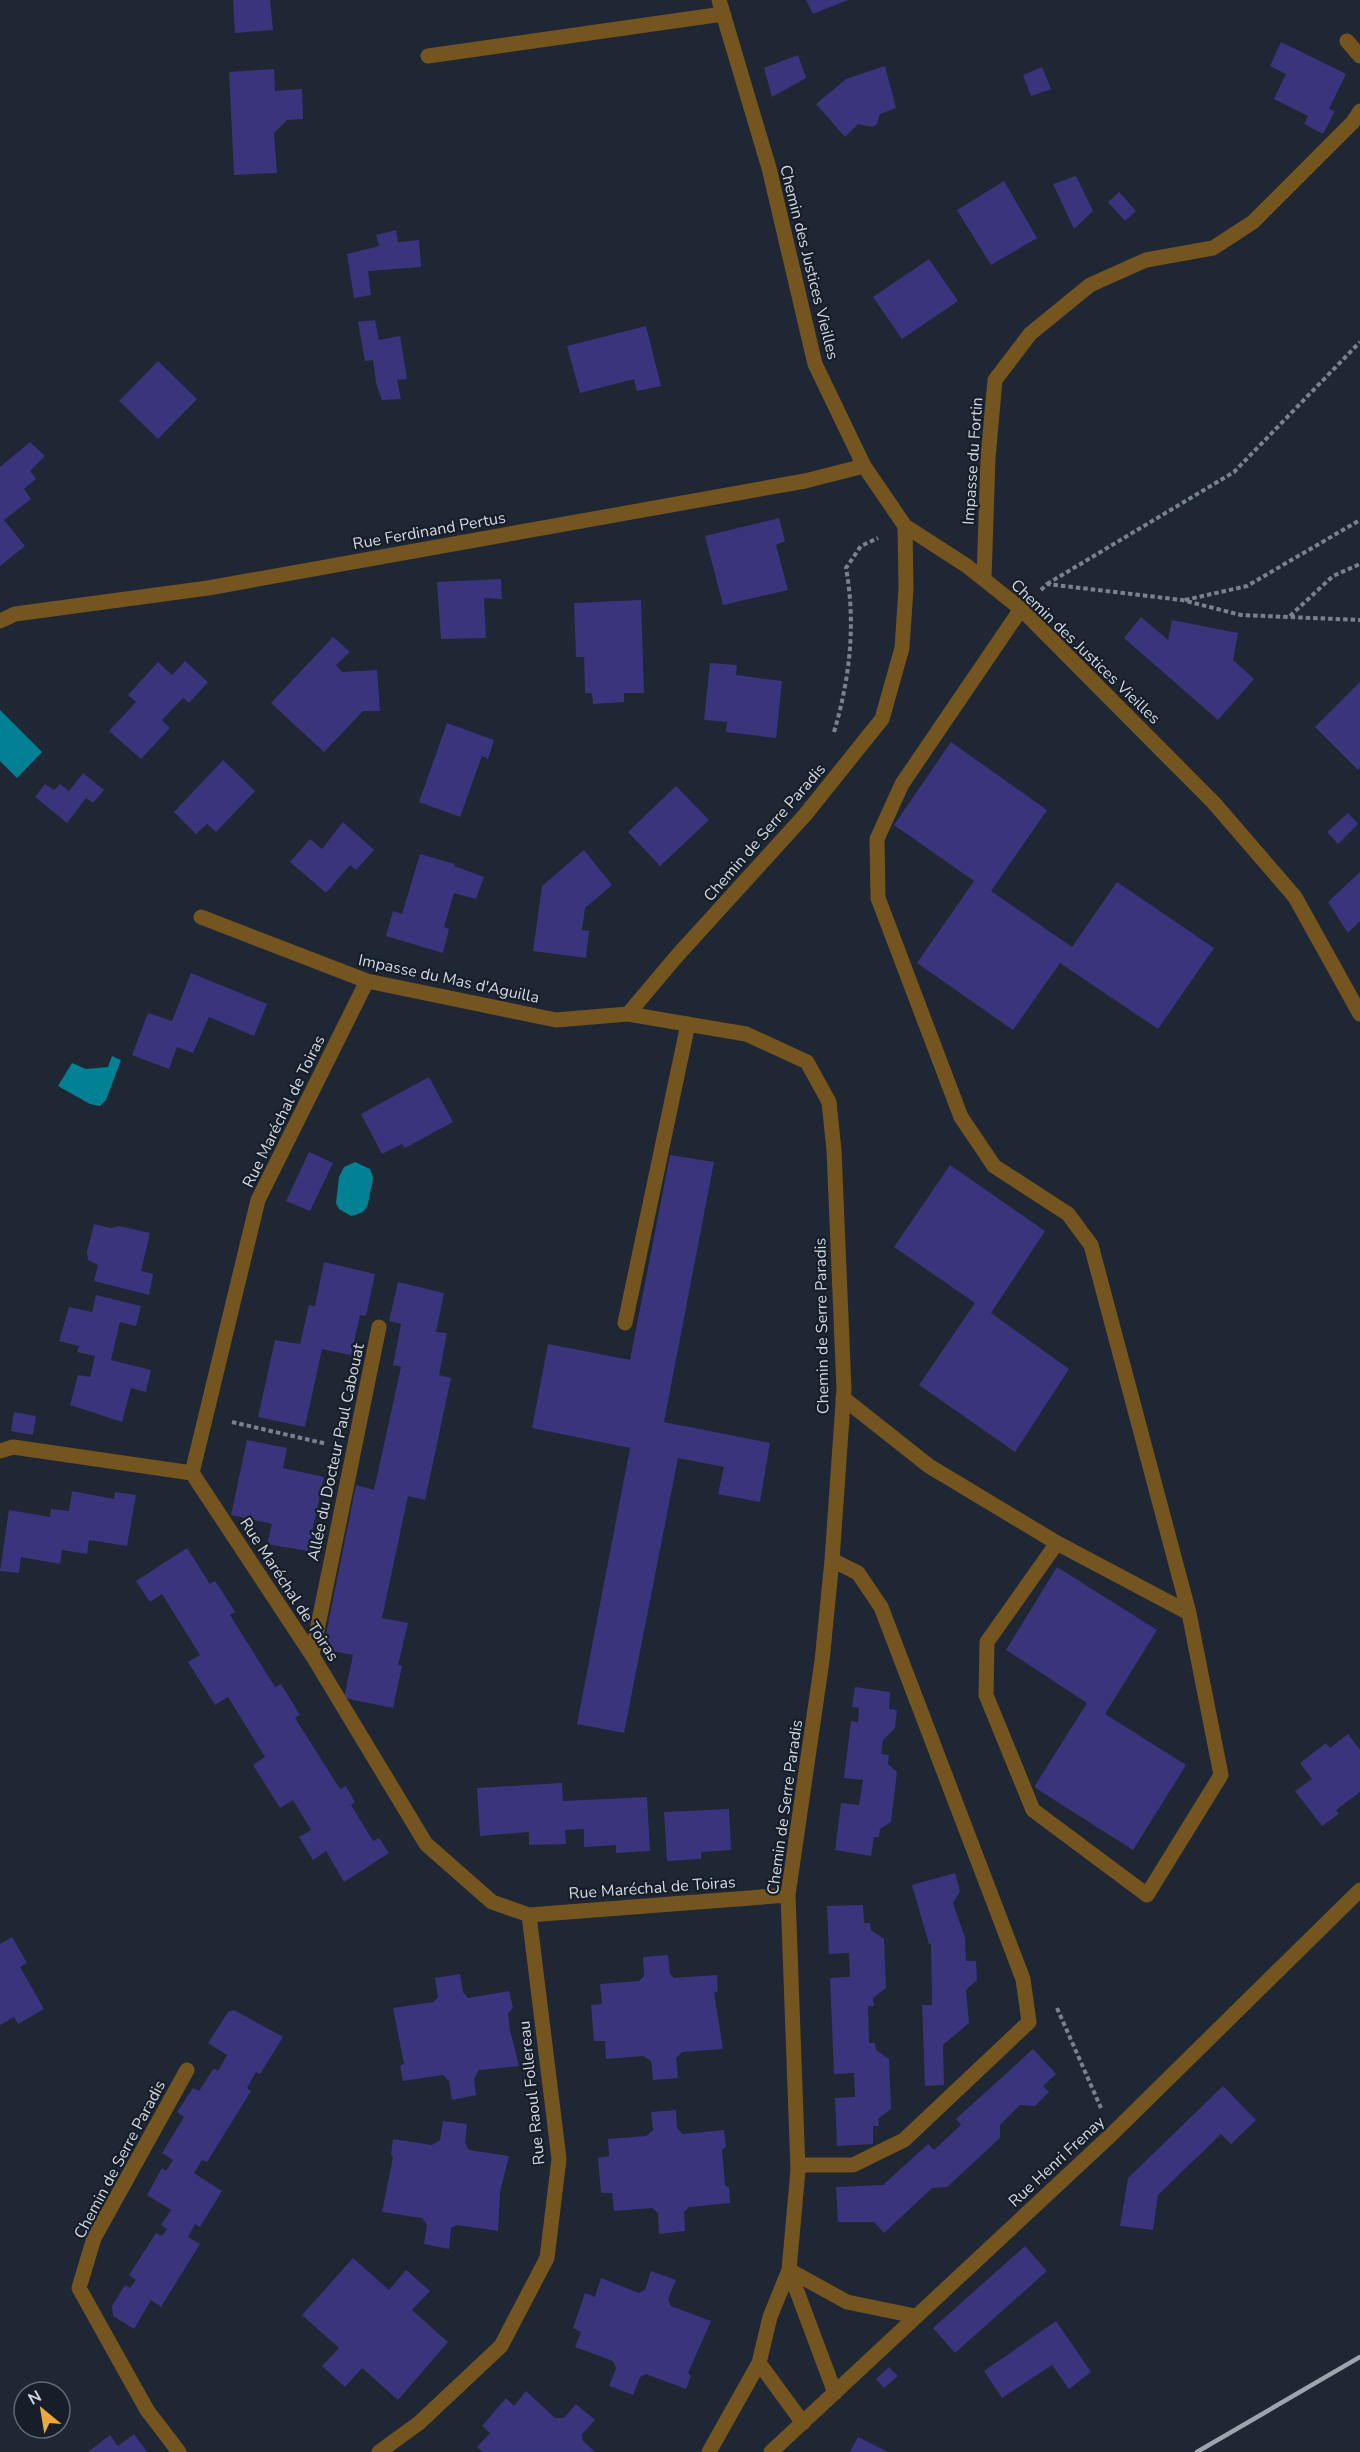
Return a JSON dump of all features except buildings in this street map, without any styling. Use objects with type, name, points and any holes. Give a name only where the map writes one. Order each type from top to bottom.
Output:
[{"type":"street","points":[[428,56],[721,7]]},
{"type":"street","name":"Chemin des Justices Vieilles","points":[[721,7],[769,168],[815,364],[864,466],[905,526],[984,579],[1021,609],[1214,803],[1295,897],[1360,1014]]},
{"type":"street","points":[[1347,41],[1360,56]]},
{"type":"street","name":"Impasse du Fortin","points":[[984,579],[988,458],[995,380],[1030,334],[1090,285],[1146,260],[1213,248],[1253,222],[1353,122],[1360,111]]},
{"type":"street","name":"Rue Ferdinand Pertus","points":[[0,621],[15,614],[208,588],[805,482],[864,466]]},
{"type":"street","name":"Chemin de Serre Paradis","points":[[628,1014],[676,957],[806,815],[882,719],[902,648],[905,526]]},
{"type":"street","points":[[1021,609],[902,784],[877,839],[878,898],[961,1117],[994,1166],[1068,1214],[1090,1245],[1188,1613],[1221,1775],[1148,1894],[1033,1810],[986,1695],[987,1642],[1057,1543]]},
{"type":"street","name":"Impasse du Mas d'Aguilla","points":[[201,917],[367,981],[556,1020],[628,1014]]},
{"type":"street","name":"Rue Maréchal de Toiras","points":[[367,981],[258,1200],[192,1473],[312,1654],[426,1844],[492,1902],[529,1915],[788,1895]]},
{"type":"street","name":"Chemin de Serre Paradis","points":[[628,1014],[746,1034],[807,1062],[830,1102],[834,1150],[843,1398],[832,1560],[822,1661],[788,1895],[798,2164],[789,2270],[835,2393]]},
{"type":"street","points":[[625,1323],[688,1024]]},
{"type":"street","name":"Allée du Docteur Paul Cabouat","points":[[312,1654],[379,1327]]},
{"type":"street","points":[[843,1398],[929,1466],[1057,1543],[1188,1613]]},
{"type":"street","points":[[0,1450],[13,1447],[192,1473]]},
{"type":"street","points":[[798,2164],[853,2165],[904,2139],[1029,2022],[1023,1979],[881,1606],[858,1573],[832,1560]]},
{"type":"street","name":"Rue Henri Frenay","points":[[771,2452],[1112,2134],[1360,1890]]},
{"type":"street","name":"Rue Raoul Follereau","points":[[379,2452],[419,2423],[501,2346],[547,2258],[559,2159],[529,1915]]},
{"type":"street","name":"Chemin de Serre Paradis","points":[[179,2452],[147,2410],[79,2288],[94,2238],[187,2070]]},
{"type":"street","points":[[709,2452],[759,2363],[770,2317],[789,2270],[846,2302],[915,2316]]},
{"type":"street","points":[[759,2363],[802,2422]]},
{"type":"path","points":[[1021,609],[1047,584],[1234,472],[1360,342]]},
{"type":"path","points":[[1182,600],[1247,586],[1360,520]]},
{"type":"path","points":[[832,736],[842,704],[850,651],[852,605],[846,568],[861,546],[905,526]]},
{"type":"path","points":[[1290,616],[1333,576],[1360,564]]},
{"type":"path","points":[[1047,584],[1182,600],[1241,615],[1360,620]]},
{"type":"path","points":[[205,1415],[352,1450]]},
{"type":"path","points":[[1023,1979],[1050,1993],[1112,2134]]},
{"type":"water","points":[[0,710],[42,752],[17,778],[0,761]]},
{"type":"water","points":[[112,1056],[121,1060],[106,1100],[100,1106],[90,1104],[58,1086],[72,1063],[86,1069],[108,1067]]},
{"type":"water","points":[[355,1162],[370,1169],[373,1180],[365,1210],[351,1216],[339,1209],[336,1203],[339,1177],[344,1167]]},
{"type":"railway","points":[[1197,2452],[1360,2357]]}]
